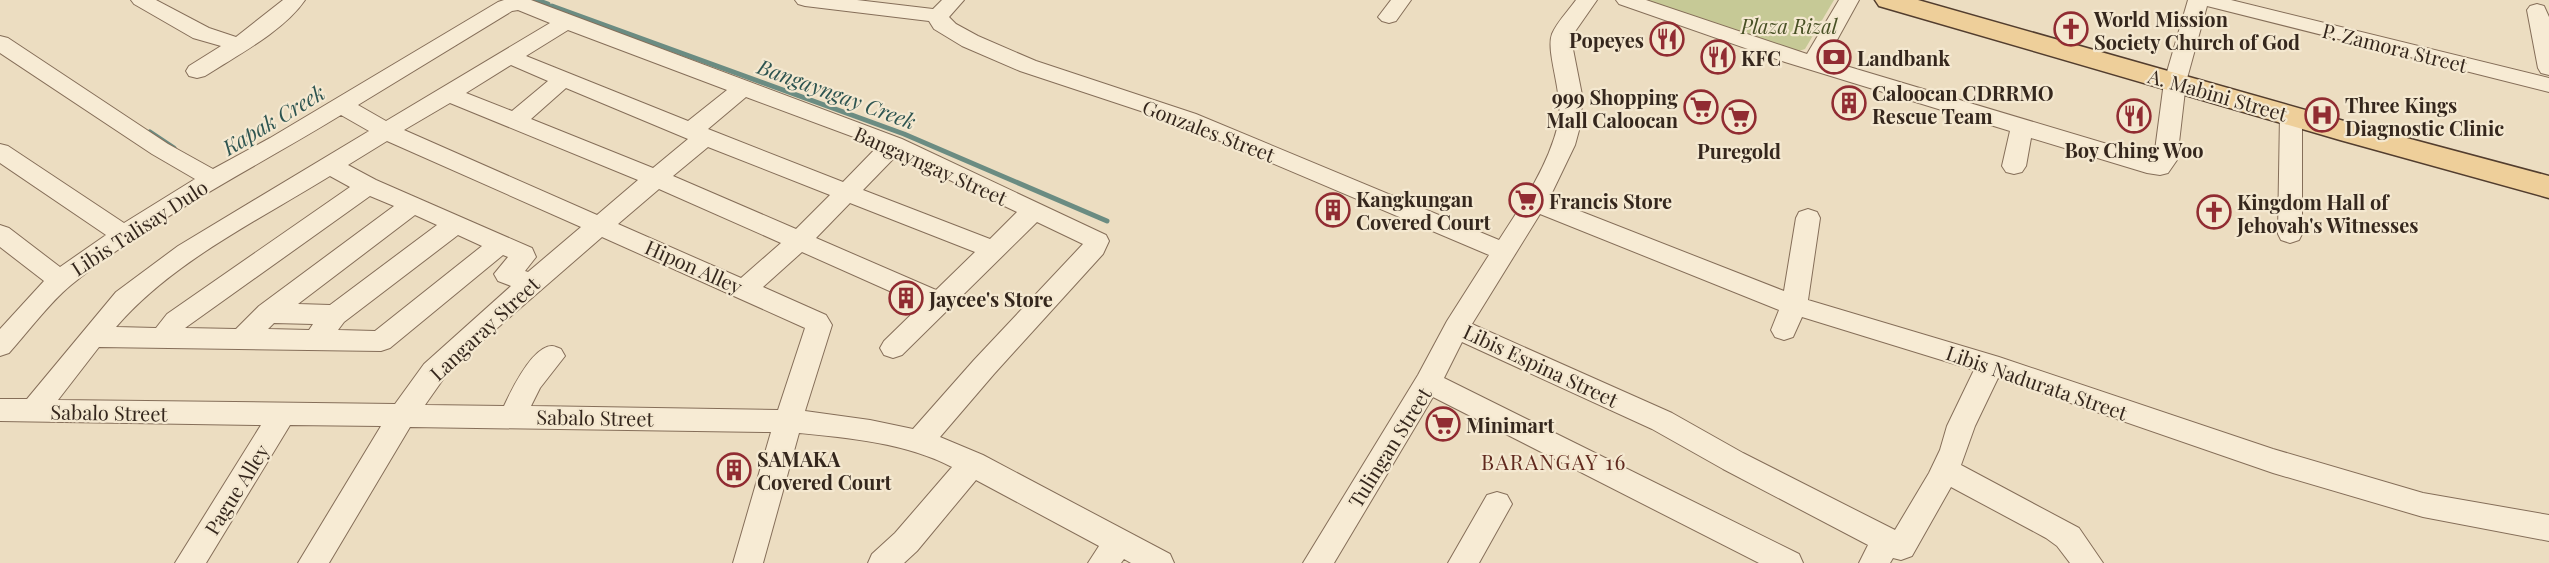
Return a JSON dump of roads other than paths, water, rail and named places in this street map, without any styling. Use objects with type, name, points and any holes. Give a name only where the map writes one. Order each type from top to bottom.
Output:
[{"type":"main road","name":"A. Mabini Street","points":[[1888,0],[2549,187]]},
{"type":"street","points":[[141,0],[201,33],[239,45]]},
{"type":"street","points":[[197,71],[239,45],[282,13],[295,0]]},
{"type":"street","points":[[805,0],[946,8]]},
{"type":"street","name":"Libis Espina Street","points":[[1587,0],[1563,33],[1561,44],[1570,95],[1570,123],[1563,145],[1535,202],[1456,328],[1662,421],[1880,552]]},
{"type":"street","points":[[1626,0],[1813,63],[2147,165],[2160,166],[2165,159],[2175,82],[2198,0]]},
{"type":"street","points":[[1813,63],[1849,0]]},
{"type":"street","name":"P. Zamora Street","points":[[2206,0],[2549,85]]},
{"type":"street","name":"Bangayngay Street","points":[[513,3],[520,3],[540,12],[563,11],[743,88],[894,144],[1097,241],[1094,248],[984,367],[920,441]]},
{"type":"street","name":"Libis Talisay Dulo","points":[[5,331],[60,280],[124,235],[213,179],[513,3]]},
{"type":"street","name":"Gonzales Street","points":[[946,8],[941,24],[970,41],[1028,66],[1188,119],[1505,252]]},
{"type":"street","points":[[2537,10],[2549,68]]},
{"type":"street","points":[[34,411],[92,337],[138,288],[187,252],[510,57],[563,11]]},
{"type":"street","points":[[0,43],[160,149],[213,179]]},
{"type":"street","points":[[510,57],[698,134],[994,250]]},
{"type":"street","points":[[515,121],[564,79]]},
{"type":"street","name":"Langaray Street","points":[[313,563],[403,415],[434,371],[531,283],[658,179],[743,88]]},
{"type":"street","points":[[449,94],[658,179],[940,303]]},
{"type":"street","name":"Hipon Alley","points":[[340,105],[387,132],[601,224],[819,323],[788,421],[748,563]]},
{"type":"street","points":[[2290,234],[2292,115]]},
{"type":"street","points":[[2014,166],[2022,127]]},
{"type":"street","points":[[745,289],[849,193],[894,144]]},
{"type":"street","points":[[0,152],[124,235]]},
{"type":"street","points":[[330,166],[368,186],[524,255],[508,272],[509,276],[531,283]]},
{"type":"street","points":[[163,338],[176,321],[368,186]]},
{"type":"street","name":"Libis Nadurata Street","points":[[1535,202],[1794,305],[1989,364],[2273,461],[2423,505],[2549,528]]},
{"type":"street","points":[[242,339],[268,313],[413,204]]},
{"type":"street","points":[[893,348],[1032,210]]},
{"type":"street","points":[[1784,330],[1794,305],[1808,218]]},
{"type":"street","points":[[316,340],[335,315],[455,224]]},
{"type":"street","points":[[0,234],[60,280]]},
{"type":"street","points":[[92,337],[381,341],[501,244]]},
{"type":"street","points":[[268,313],[335,315]]},
{"type":"street","name":"Tulingan Street","points":[[1318,563],[1428,382],[1456,328]]},
{"type":"street","points":[[513,416],[529,382],[552,356]]},
{"type":"street","points":[[1880,552],[1901,547],[1935,491],[1989,364]]},
{"type":"street","points":[[1428,382],[1788,563]]},
{"type":"street","name":"Sabalo Street","points":[[0,410],[788,421],[863,428],[920,441],[973,463],[1112,553],[1159,563]]},
{"type":"street","name":"Pague Alley","points":[[190,563],[282,415]]},
{"type":"street","points":[[883,563],[906,542],[973,463]]},
{"type":"street","points":[[1944,470],[2056,529],[2068,537],[2088,563]]},
{"type":"street","points":[[1463,563],[1497,504]]},
{"type":"waterway","name":"Bangayngay Creek","points":[[536,0],[548,4]]},
{"type":"waterway","name":"Bangayngay Creek","points":[[552,6],[904,134],[1107,221]]},
{"type":"waterway","name":"Kapak Creek","points":[[150,132],[174,148]]},
{"type":"place","name":"World Mission Society Church of God","points":[[2071,29]]},
{"type":"place","name":"Popeyes","points":[[1667,39]]},
{"type":"place","name":"KFC","points":[[1718,57]]},
{"type":"place","name":"Landbank","points":[[1834,57]]},
{"type":"place","name":"Caloocan CDRRMO Rescue Team","points":[[1849,103]]},
{"type":"place","name":"999 Shopping Mall Caloocan","points":[[1701,107]]},
{"type":"place","name":"Three Kings Diagnostic Clinic","points":[[2322,115]]},
{"type":"place","name":"Boy Ching Woo","points":[[2134,116]]},
{"type":"place","name":"Puregold","points":[[1739,117]]},
{"type":"place","name":"Francis Store","points":[[1526,200]]},
{"type":"place","name":"Kangkungan Covered Court","points":[[1333,210]]},
{"type":"place","name":"Kingdom Hall of Jehovah's Witnesses","points":[[2214,212]]},
{"type":"place","name":"Jaycee's Store","points":[[906,298]]},
{"type":"place","name":"Minimart","points":[[1443,424]]},
{"type":"place","name":"SAMAKA Covered Court","points":[[734,470]]},
{"type":"district","name":"BARANGAY 16","points":[[1554,461]]},
{"type":"park label","name":"Plaza Rizal","points":[[1789,25]]}]
